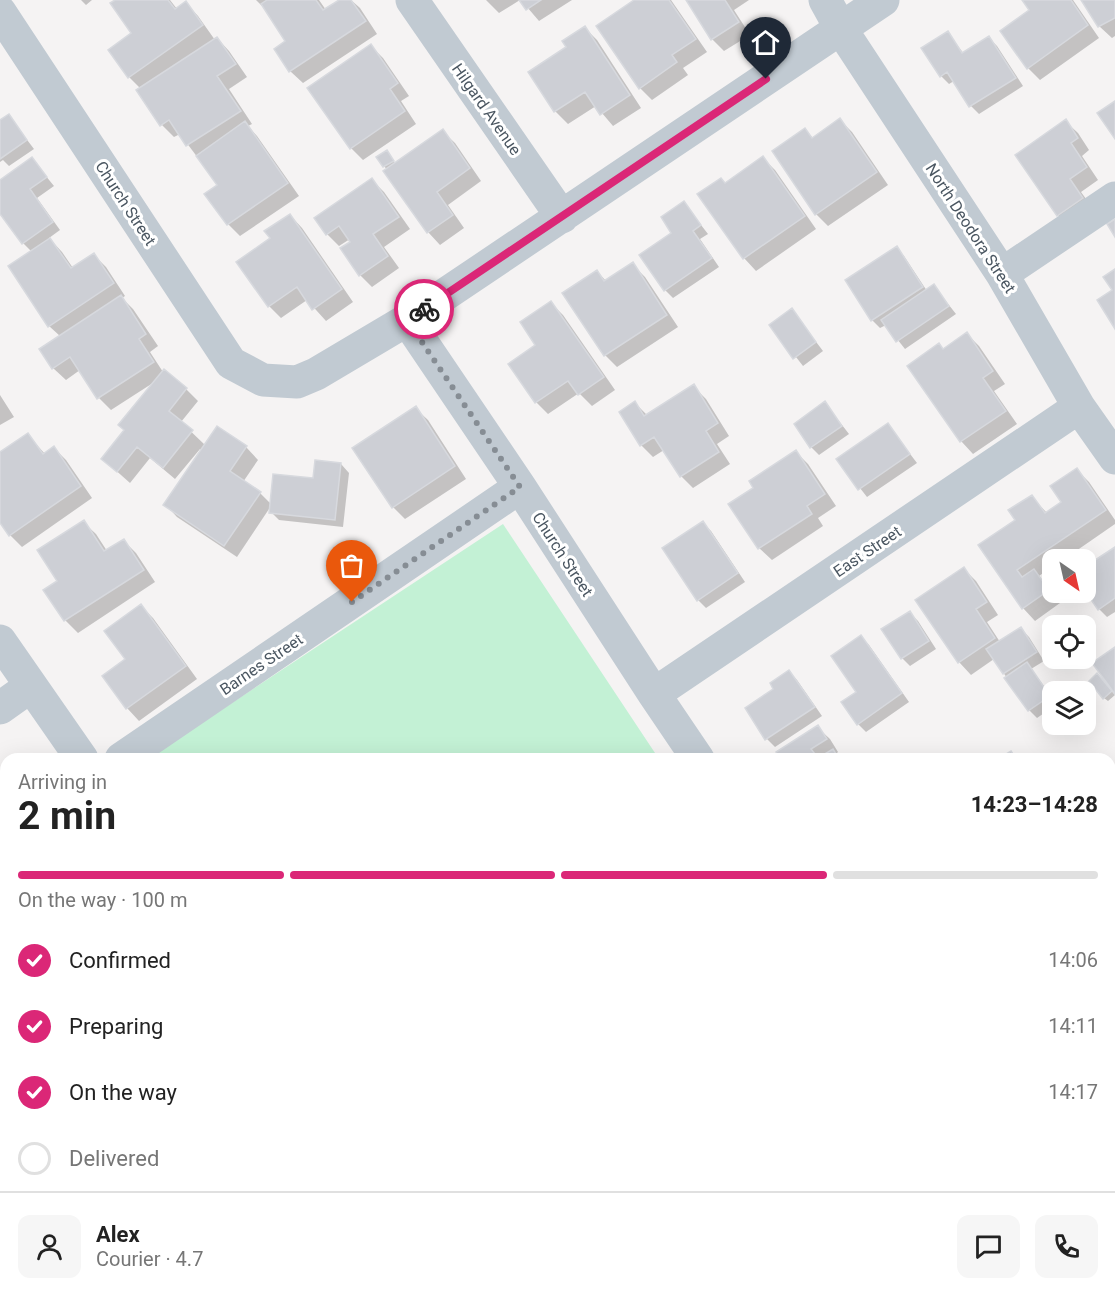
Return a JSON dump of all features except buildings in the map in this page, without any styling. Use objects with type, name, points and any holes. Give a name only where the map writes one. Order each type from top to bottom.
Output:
[{"type":"street","name":"Hilgard Avenue","points":[[412,0],[562,217]]},
{"type":"street","name":"North Deodora Street","points":[[825,0],[841,29],[1002,274],[1079,407],[1115,458]]},
{"type":"street","points":[[407,320],[883,0]]},
{"type":"street","name":"Church Street","points":[[0,12],[231,363],[263,380],[297,381],[316,374],[407,320],[520,487],[694,753]]},
{"type":"street","points":[[1002,274],[1115,198]]},
{"type":"street","name":"East Street","points":[[654,694],[1079,407]]},
{"type":"street","name":"Barnes Street","points":[[131,753],[520,487]]},
{"type":"street","points":[[0,641],[78,753]]},
{"type":"street","points":[[0,708],[31,686]]},
{"type":"green space","points":[[503,524],[655,753],[156,753]]},
{"type":"way so far","points":[[352,602],[520,487],[407,320],[424,309]]},
{"type":"route","points":[[424,309],[766,79]]}]
